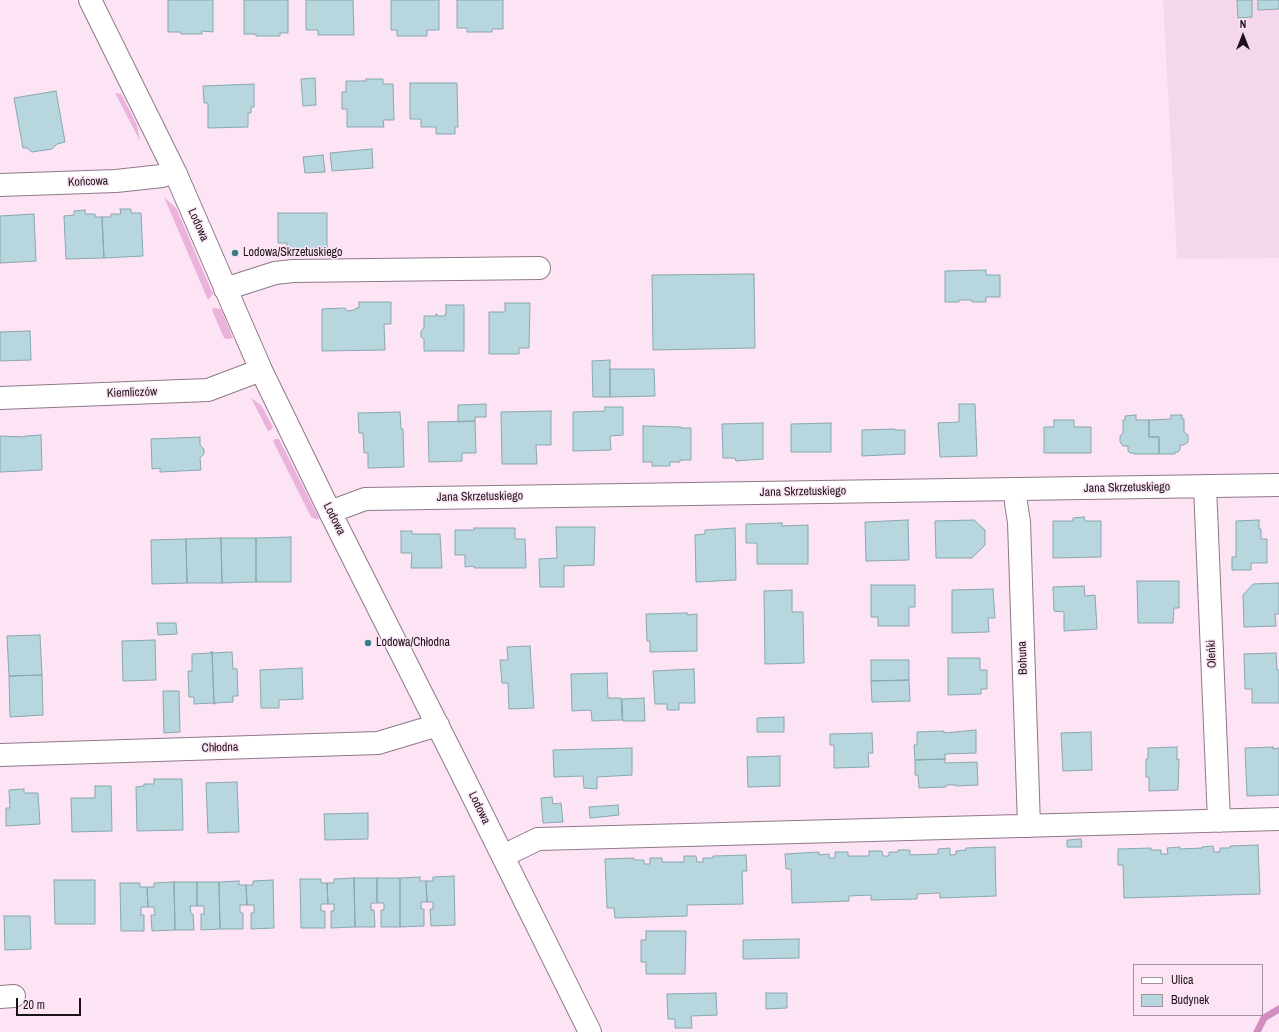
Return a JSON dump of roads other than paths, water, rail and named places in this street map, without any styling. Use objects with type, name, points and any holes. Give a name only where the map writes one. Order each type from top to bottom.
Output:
[{"type":"street","name":"Lodowa","points":[[90,0],[175,172],[261,370],[330,512],[438,725],[590,1032]]},
{"type":"street","name":"Końcowa","points":[[0,185],[116,181],[162,176],[175,172]]},
{"type":"street","points":[[226,288],[275,273],[293,271],[540,268]]},
{"type":"street","name":"Kiemliczów","points":[[0,398],[208,390],[261,370]]},
{"type":"street","name":"Jana Skrzetuskiego","points":[[330,512],[365,499],[1279,485]]},
{"type":"street","name":"Oleńki","points":[[1205,486],[1219,821]]},
{"type":"street","name":"Bohuna","points":[[1015,489],[1019,522],[1029,826]]},
{"type":"street","name":"Chłodna","points":[[0,755],[378,743],[438,725]]},
{"type":"street","points":[[503,856],[538,839],[1279,819]]},
{"type":"waterway","points":[[1257,1032],[1264,1018],[1279,1009]]},
{"type":"place","name":"Lodowa/Skrzetuskiego","points":[[235,253]]},
{"type":"place","name":"Lodowa/Chłodna","points":[[368,643]]}]
